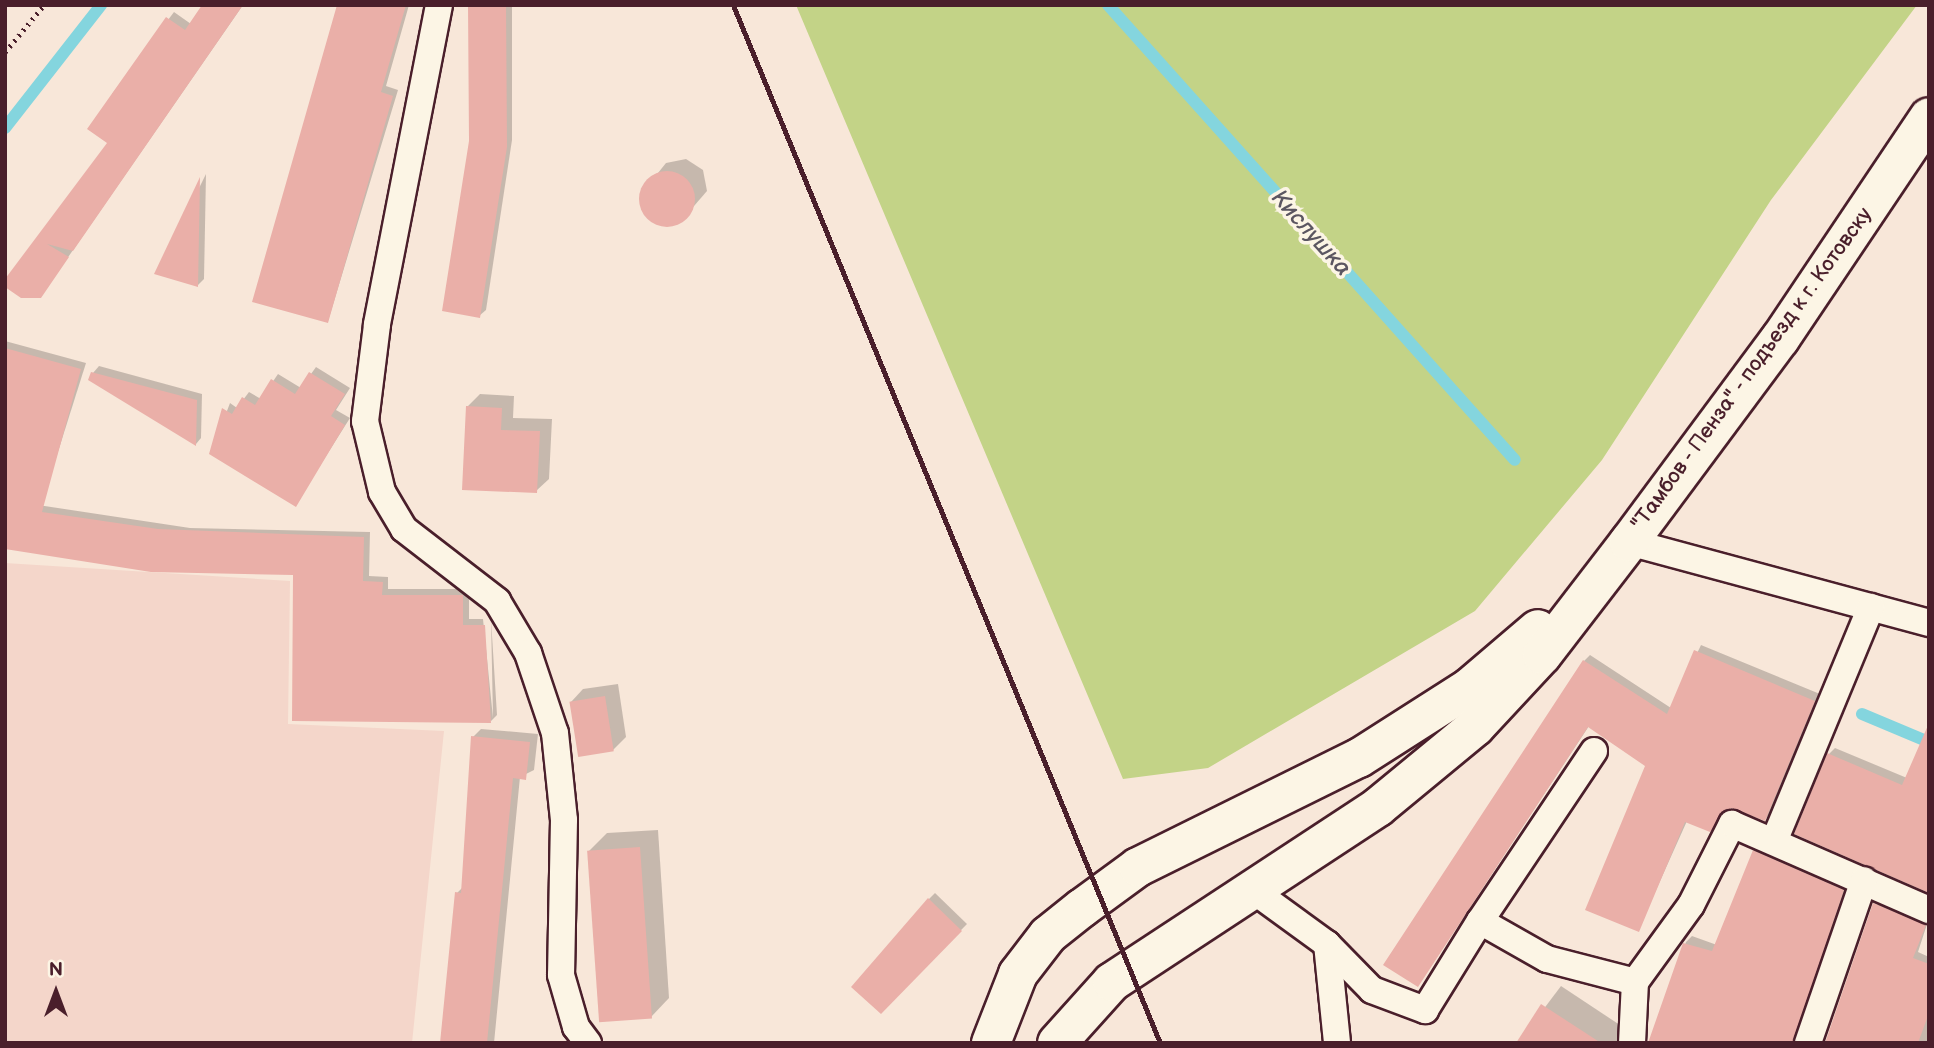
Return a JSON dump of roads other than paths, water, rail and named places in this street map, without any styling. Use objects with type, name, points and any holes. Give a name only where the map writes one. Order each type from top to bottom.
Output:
[{"type":"main road","name":"\"Тамбов - Пенза\" - подъезд к г. Котовску","points":[[1057,1043],[1112,982],[1378,807],[1475,727],[1542,655],[1593,582],[1629,542],[1780,339],[1929,117]]},
{"type":"main road","name":"\"Тамбов - Пенза\" - подъезд к г. Котовску","points":[[992,1043],[1018,974],[1048,935],[1082,908],[1138,867],[1359,758],[1470,687],[1593,582]]},
{"type":"lane","points":[[439,5],[377,326],[365,421],[382,492],[404,529],[497,601],[528,653],[558,758],[564,820],[561,975],[576,1027],[587,1043]]},
{"type":"lane","points":[[1629,542],[1929,624]]},
{"type":"lane","points":[[1775,839],[1871,607]]},
{"type":"lane","points":[[1254,891],[1327,944],[1372,990],[1425,1010],[1480,920],[1594,751]]},
{"type":"lane","points":[[1632,1043],[1634,982],[1691,905],[1732,824],[1775,839],[1929,910]]},
{"type":"lane","points":[[1808,1043],[1864,880]]},
{"type":"lane","points":[[1480,920],[1547,959],[1634,982]]},
{"type":"lane","points":[[1327,944],[1337,1043]]},
{"type":"waterway","name":"Кислушка","points":[[5,128],[101,5]]},
{"type":"waterway","name":"Кислушка","points":[[1108,5],[1515,460]]},
{"type":"waterway","name":"Кислушка","points":[[1862,714],[1929,742]]},
{"type":"railway","points":[[733,5],[1160,1043]]}]
